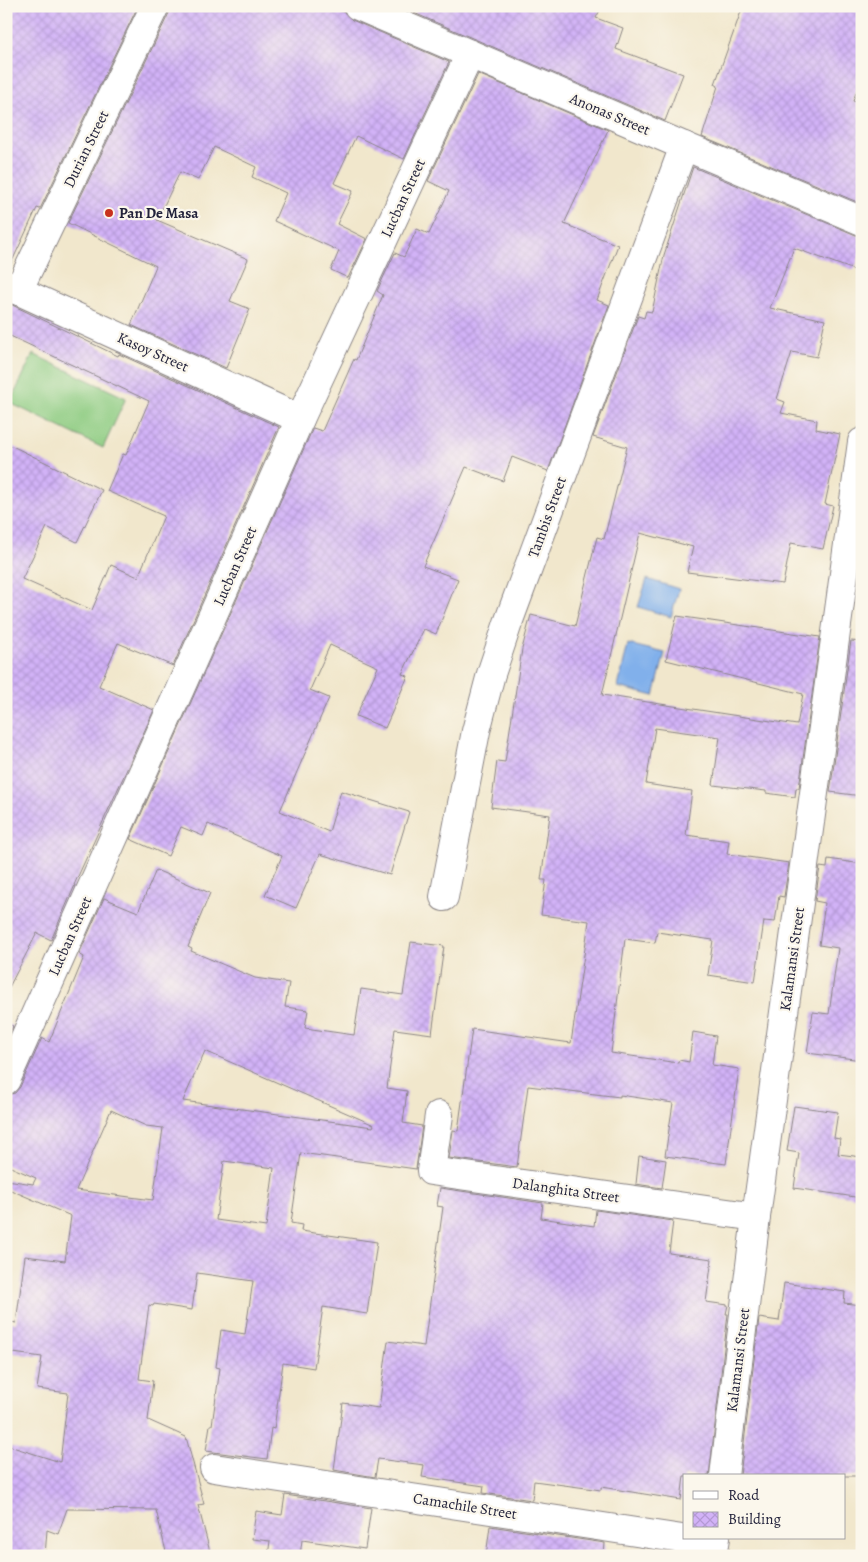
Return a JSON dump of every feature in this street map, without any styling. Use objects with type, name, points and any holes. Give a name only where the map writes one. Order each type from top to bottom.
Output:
[{"type":"street","name":"Durian Street","points":[[12,288],[155,6]]},
{"type":"street","name":"Anonas Street","points":[[358,6],[862,221]]},
{"type":"street","name":"Lucban Street","points":[[6,1080],[300,419],[470,54]]},
{"type":"street","name":"Tambis Street","points":[[444,897],[476,731],[491,674],[511,614],[684,146]]},
{"type":"street","name":"Kasoy Street","points":[[12,288],[300,419]]},
{"type":"street","name":"Kalamansi Street","points":[[724,1474],[756,1218],[862,442]]},
{"type":"street","name":"Dalanghita Street","points":[[439,1115],[431,1171],[756,1218]]},
{"type":"street","name":"Camachile Street","points":[[214,1468],[683,1536]]},
{"type":"green space","points":[[33,354],[126,398],[103,448],[10,403]]},
{"type":"water","points":[[647,579],[679,589],[671,617],[638,607]]},
{"type":"water","points":[[628,644],[665,653],[654,696],[618,687]]},
{"type":"building","points":[[6,6],[138,6],[40,209],[37,208],[8,270],[6,270]]},
{"type":"building","points":[[170,6],[330,6],[345,13],[352,20],[449,62],[404,159],[356,136],[334,183],[353,191],[337,224],[367,239],[348,278],[331,270],[339,251],[274,221],[286,193],[252,177],[256,167],[214,147],[198,180],[180,172],[157,220],[248,259],[230,301],[250,309],[226,368],[131,325],[156,266],[68,223],[169,13]]},
{"type":"building","points":[[418,6],[602,6],[596,18],[623,28],[616,49],[683,74],[665,121],[414,13]]},
{"type":"building","points":[[743,6],[862,6],[862,77],[853,101],[862,104],[862,204],[702,137],[718,86],[715,84]]},
{"type":"building","points":[[478,74],[608,130],[564,224],[618,245],[597,300],[609,305],[548,471],[512,457],[503,481],[466,467],[423,566],[458,579],[436,634],[424,629],[402,674],[408,676],[385,728],[356,716],[378,667],[330,645],[310,690],[329,698],[280,811],[329,832],[341,791],[409,812],[390,875],[320,854],[296,908],[265,895],[282,856],[208,824],[203,836],[181,827],[168,856],[130,839],[313,428],[322,431],[354,359],[356,360],[383,295],[377,291],[395,253],[404,257],[417,229],[429,234],[449,191],[428,181]]},
{"type":"building","points":[[693,167],[862,236],[862,250],[854,270],[794,248],[770,308],[825,320],[817,357],[792,352],[777,399],[785,402],[781,413],[817,420],[816,429],[840,434],[825,504],[833,506],[823,549],[791,543],[783,584],[687,572],[693,547],[640,533],[602,695],[797,725],[803,694],[666,660],[674,627],[677,616],[820,637],[799,788],[796,788],[795,797],[766,793],[766,791],[713,785],[720,737],[655,728],[646,784],[692,791],[686,835],[729,841],[727,854],[789,863],[784,897],[779,896],[775,922],[764,921],[755,982],[708,975],[713,940],[657,932],[655,943],[625,939],[611,1053],[678,1063],[679,1060],[689,1062],[693,1032],[716,1036],[712,1065],[739,1069],[726,1164],[665,1156],[673,1103],[620,1095],[620,1097],[528,1086],[517,1167],[449,1158],[453,1130],[458,1131],[472,1029],[571,1043],[589,921],[541,915],[546,880],[541,880],[550,815],[491,807],[497,761],[505,762],[522,649],[531,615],[575,626],[597,537],[604,539],[627,447],[593,437],[638,316],[644,318],[646,311],[652,312],[664,255]]},
{"type":"building","points":[[6,302],[118,356],[119,354],[279,427],[173,666],[118,643],[99,686],[154,710],[51,940],[37,933],[6,993],[6,443],[102,490],[77,542],[47,527],[22,579],[92,610],[111,565],[138,577],[164,516],[107,491],[123,454],[126,455],[149,401],[6,334]]},
{"type":"building","points":[[851,641],[862,642],[862,796],[830,792]]},
{"type":"building","points":[[828,859],[862,864],[862,1060],[807,1053],[813,1012],[829,1014],[838,948],[819,945],[825,903],[815,901],[820,867],[827,868]]},
{"type":"building","points":[[156,870],[210,893],[188,947],[192,949],[191,951],[255,978],[289,983],[285,1007],[308,1010],[305,1028],[354,1035],[361,989],[403,995],[411,942],[444,946],[432,1034],[395,1029],[387,1088],[407,1091],[403,1123],[422,1126],[416,1169],[301,1153],[291,1223],[302,1225],[301,1231],[377,1242],[367,1314],[323,1307],[314,1368],[283,1363],[274,1429],[271,1428],[267,1459],[206,1451],[210,1425],[212,1425],[220,1368],[216,1367],[221,1330],[245,1334],[253,1281],[197,1273],[192,1310],[154,1304],[153,1306],[149,1305],[139,1379],[153,1381],[148,1420],[186,1437],[204,1504],[198,1505],[211,1556],[167,1556],[156,1510],[67,1509],[58,1534],[47,1530],[45,1556],[6,1556],[6,1445],[60,1462],[68,1393],[37,1389],[42,1357],[6,1352],[6,1321],[16,1323],[25,1256],[65,1261],[71,1216],[6,1188],[7,1180],[33,1184],[36,1178],[6,1165],[6,1095],[15,1093],[20,1087],[42,1038],[49,1042],[84,957],[79,954],[104,898],[138,912]],"holes":[[[205,1051],[374,1125],[373,1127],[183,1101]],[[111,1110],[146,1126],[163,1128],[153,1200],[76,1190]],[[224,1161],[274,1168],[266,1227],[216,1220]]]},
{"type":"building","points":[[6,1023],[13,1026],[6,1041]]},
{"type":"building","points":[[794,1106],[838,1112],[834,1138],[840,1139],[838,1154],[862,1157],[862,1198],[794,1188],[799,1153],[787,1151]]},
{"type":"building","points":[[639,1156],[666,1160],[662,1188],[636,1184]]},
{"type":"building","points":[[440,1188],[543,1203],[541,1218],[594,1226],[596,1210],[673,1221],[669,1253],[712,1259],[706,1302],[728,1305],[726,1314],[728,1314],[709,1474],[683,1474],[681,1500],[601,1487],[601,1490],[534,1481],[532,1500],[483,1493],[484,1486],[422,1477],[424,1465],[378,1459],[375,1477],[334,1470],[343,1403],[379,1408],[388,1341],[424,1346],[443,1207],[437,1206]]},
{"type":"building","points":[[784,1283],[845,1292],[844,1303],[862,1305],[862,1476],[846,1476],[846,1474],[740,1474],[759,1318],[779,1321]]},
{"type":"building","points":[[285,1495],[371,1508],[365,1549],[302,1540],[300,1556],[268,1556],[270,1541],[252,1539],[256,1511],[282,1515]]},
{"type":"building","points":[[490,1526],[605,1543],[604,1556],[486,1556]]},
{"type":"place","name":"Pan De Masa","points":[[109,213]]}]
